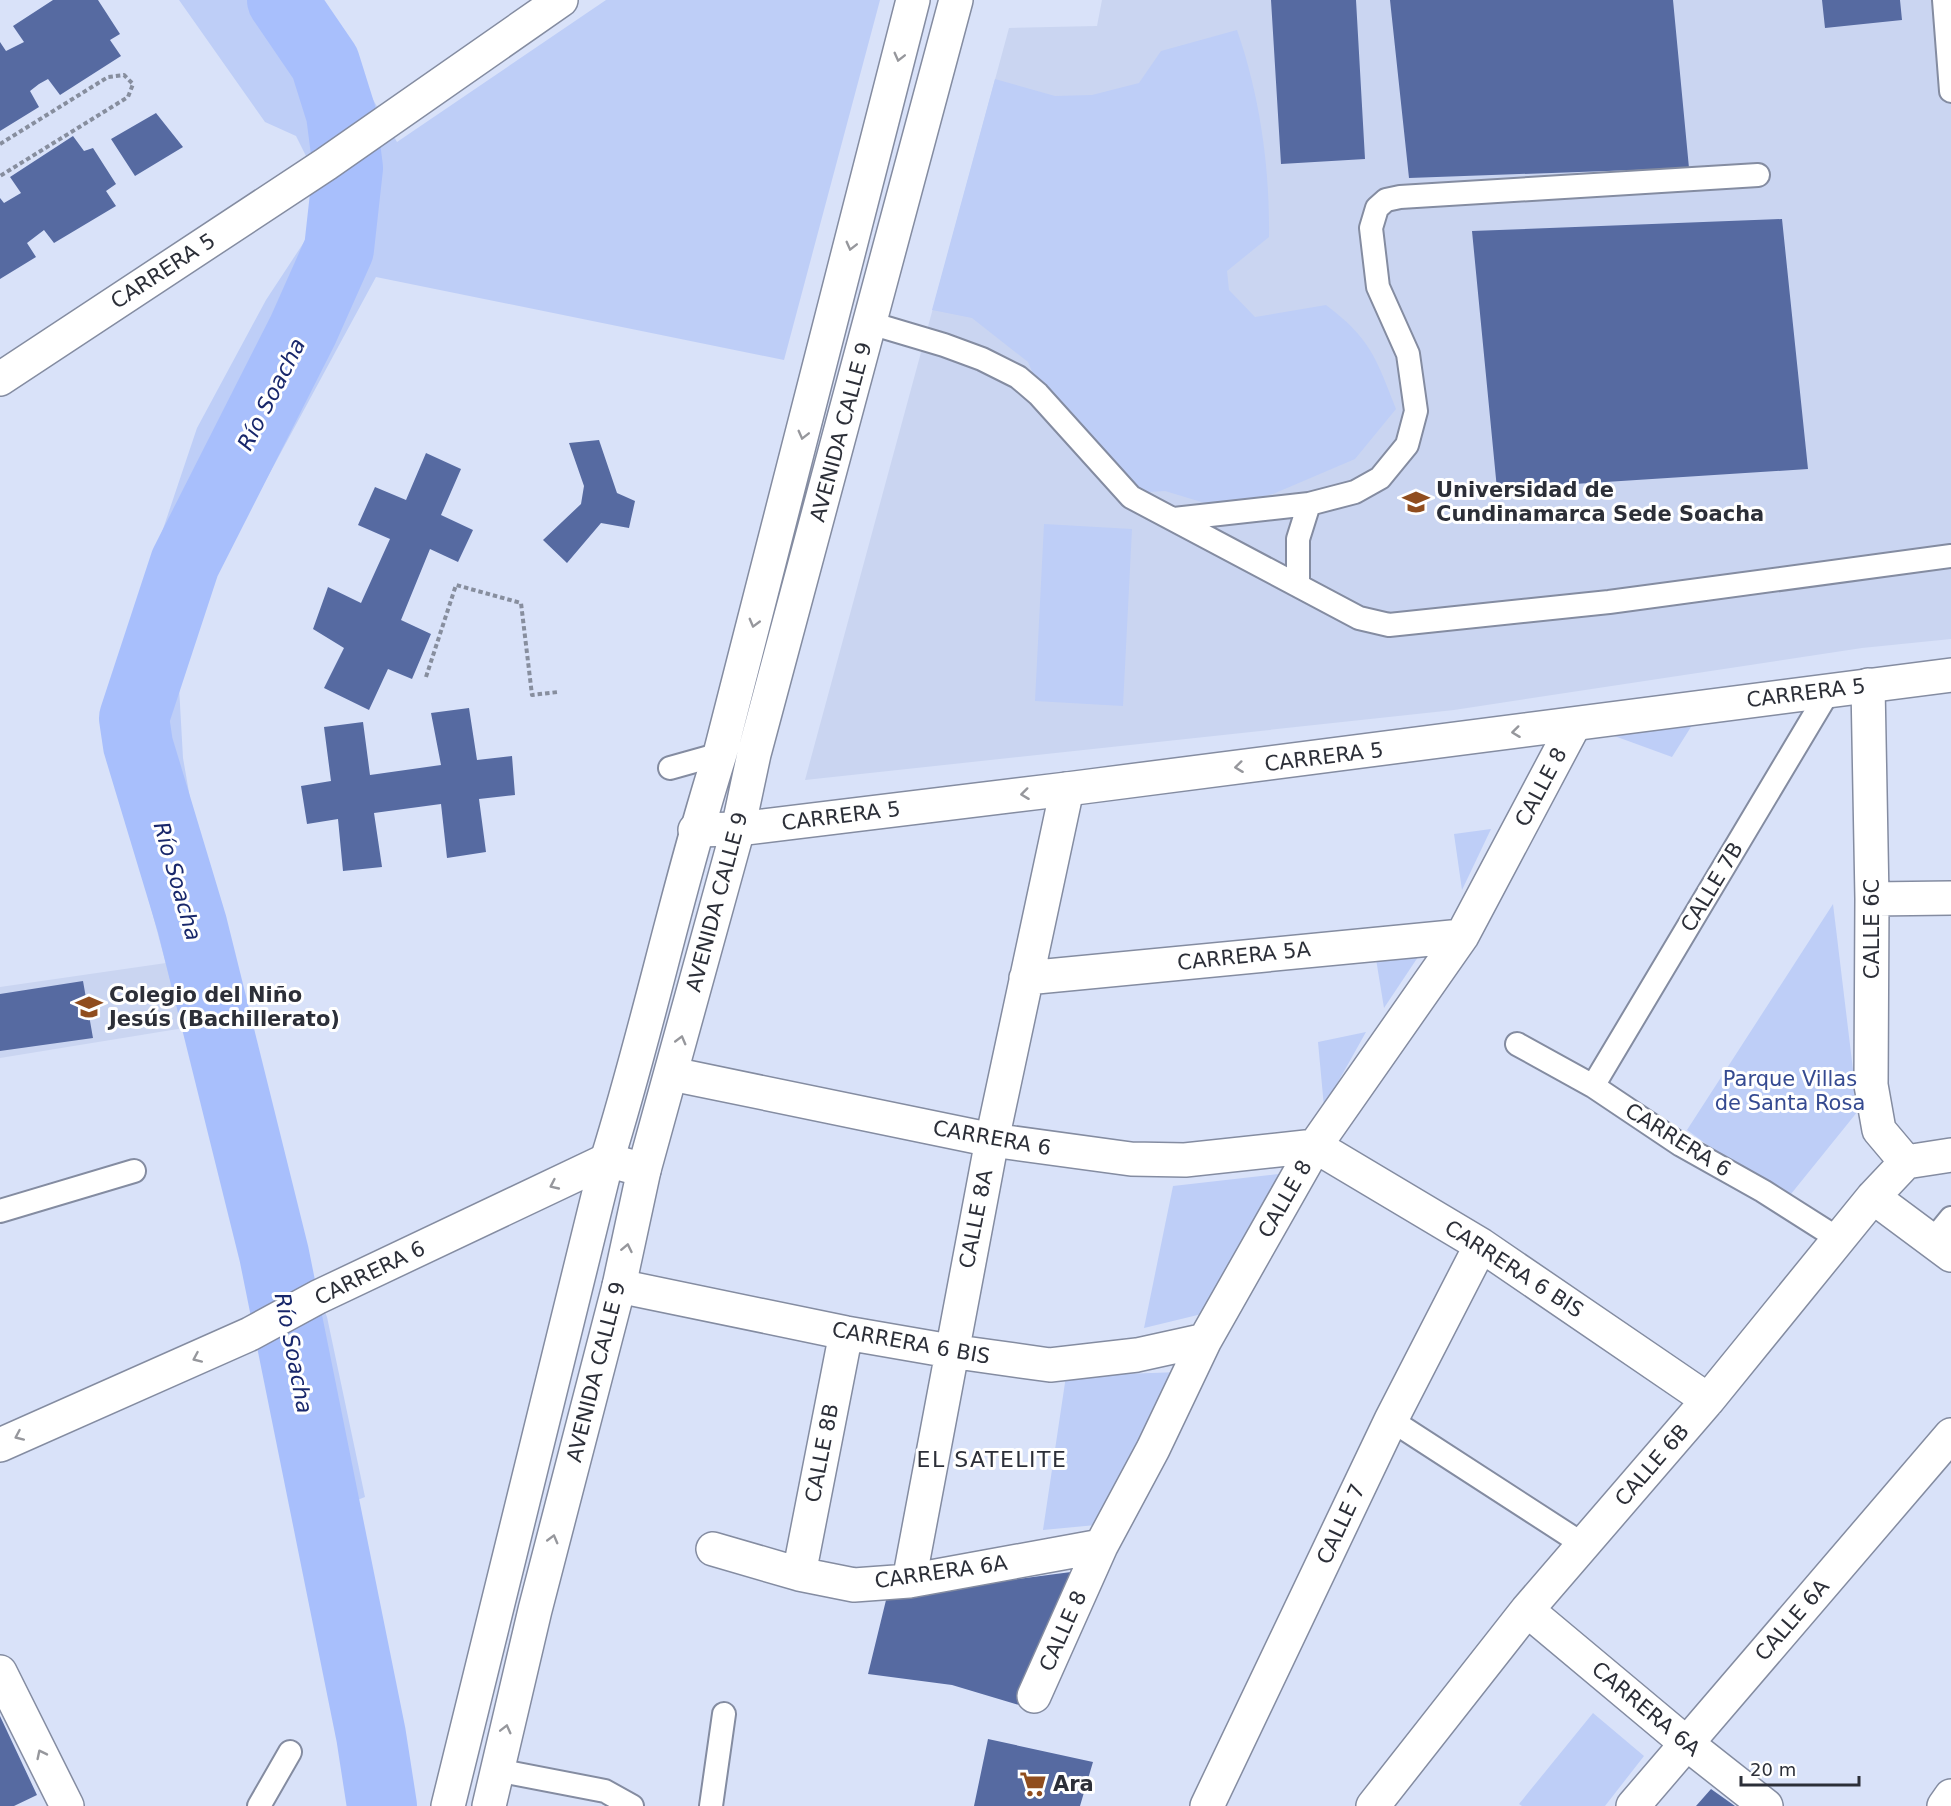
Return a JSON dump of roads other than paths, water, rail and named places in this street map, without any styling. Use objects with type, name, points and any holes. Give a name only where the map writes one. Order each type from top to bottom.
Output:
[{"type":"street","name":"CARRERA 5","points":[[0,379],[326,164],[561,0]]},
{"type":"street","name":"AVENIDA CALLE 9","points":[[448,1806],[607,1160],[635,1070],[696,830],[720,754],[913,0]]},
{"type":"street","name":"AVENIDA CALLE 9","points":[[489,1806],[496,1770],[619,1286],[644,1170],[738,829],[754,754],[956,0]]},
{"type":"street","name":"CARRERA 5","points":[[696,830],[738,829],[1067,789],[1951,675]]},
{"type":"street","name":"CALLE 6C","points":[[1868,685],[1872,899],[1871,1085],[1880,1130],[1906,1162]]},
{"type":"street","name":"CALLE 8","points":[[1034,1696],[1101,1546],[1153,1449],[1205,1340],[1316,1146],[1462,936],[1574,725]]},
{"type":"street","name":"CALLE 8A","points":[[909,1581],[950,1351],[992,1140],[1067,789]]},
{"type":"street","points":[[1872,899],[1951,898]]},
{"type":"street","name":"CARRERA 5A","points":[[1026,978],[1462,936]]},
{"type":"street","name":"CARRERA 6","points":[[672,1074],[992,1140],[1131,1159],[1185,1160],[1316,1146]]},
{"type":"street","name":"CARRERA 6 BIS","points":[[1316,1146],[1481,1245],[1708,1400]]},
{"type":"street","points":[[1906,1162],[1951,1155]]},
{"type":"street","points":[[607,1160],[644,1170]]},
{"type":"street","name":"CARRERA 6","points":[[0,1445],[250,1334],[318,1297],[607,1160]]},
{"type":"street","name":"CALLE 6B","points":[[1373,1806],[1527,1610],[1708,1400],[1837,1238],[1906,1162]]},
{"type":"street","points":[[1873,1197],[1945,1238]]},
{"type":"street","name":"CALLE 7","points":[[1208,1806],[1391,1420],[1481,1245]]},
{"type":"street","name":"CARRERA 6 BIS","points":[[619,1286],[846,1333],[1050,1365],[1137,1355],[1205,1340]]},
{"type":"street","name":"CALLE 8B","points":[[799,1574],[846,1333]]},
{"type":"street","name":"CALLE 6A","points":[[1634,1806],[1951,1435]]},
{"type":"street","name":"CARRERA 6A","points":[[713,1549],[799,1574],[854,1585],[909,1581],[1101,1546]]},
{"type":"street","name":"CARRERA 6A","points":[[1527,1610],[1686,1743],[1766,1806]]},
{"type":"street","points":[[0,1672],[67,1806]]},
{"type":"street","points":[[1944,1806],[1951,1796]]},
{"type":"lane","points":[[1944,0],[1951,91]]},
{"type":"lane","points":[[1174,519],[1309,504],[1355,492],[1380,478],[1407,445],[1416,411],[1408,354],[1378,287],[1371,228],[1377,208],[1386,200],[1400,196],[1758,175]]},
{"type":"lane","points":[[870,323],[945,345],[982,359],[1018,377],[1038,394],[1131,497],[1359,618],[1389,625],[1609,602],[1951,556]]},
{"type":"lane","points":[[1298,584],[1298,539],[1309,504]]},
{"type":"lane","name":"CALLE 7B","points":[[1593,1086],[1830,689]]},
{"type":"lane","points":[[670,768],[720,754]]},
{"type":"lane","name":"CARRERA 6","points":[[1517,1044],[1593,1086],[1681,1145],[1763,1191],[1837,1238]]},
{"type":"lane","points":[[0,1211],[134,1171]]},
{"type":"lane","points":[[1391,1420],[1584,1545]]},
{"type":"lane","points":[[711,1806],[723,1714]]},
{"type":"lane","points":[[260,1806],[290,1752]]},
{"type":"lane","points":[[496,1770],[605,1791],[632,1806]]},
{"type":"waterway","name":"Río Soacha","points":[[282,0],[325,63],[341,114],[348,168],[339,249],[303,330],[185,563],[134,718],[138,745],[192,924],[274,1254],[371,1735],[382,1806]]},
{"type":"place","name":"Universidad de Cundinamarca Sede Soacha","points":[[1416,502]]},
{"type":"place","name":"Colegio del Niño Jesús (Bachillerato)","points":[[89,1007]]},
{"type":"place","name":"Ara","points":[[1033,1784]]},
{"type":"district","name":"EL SATELITE","points":[[992,1459]]},
{"type":"park label","name":"Parque Villas de Santa Rosa","points":[[1790,1091]]}]
